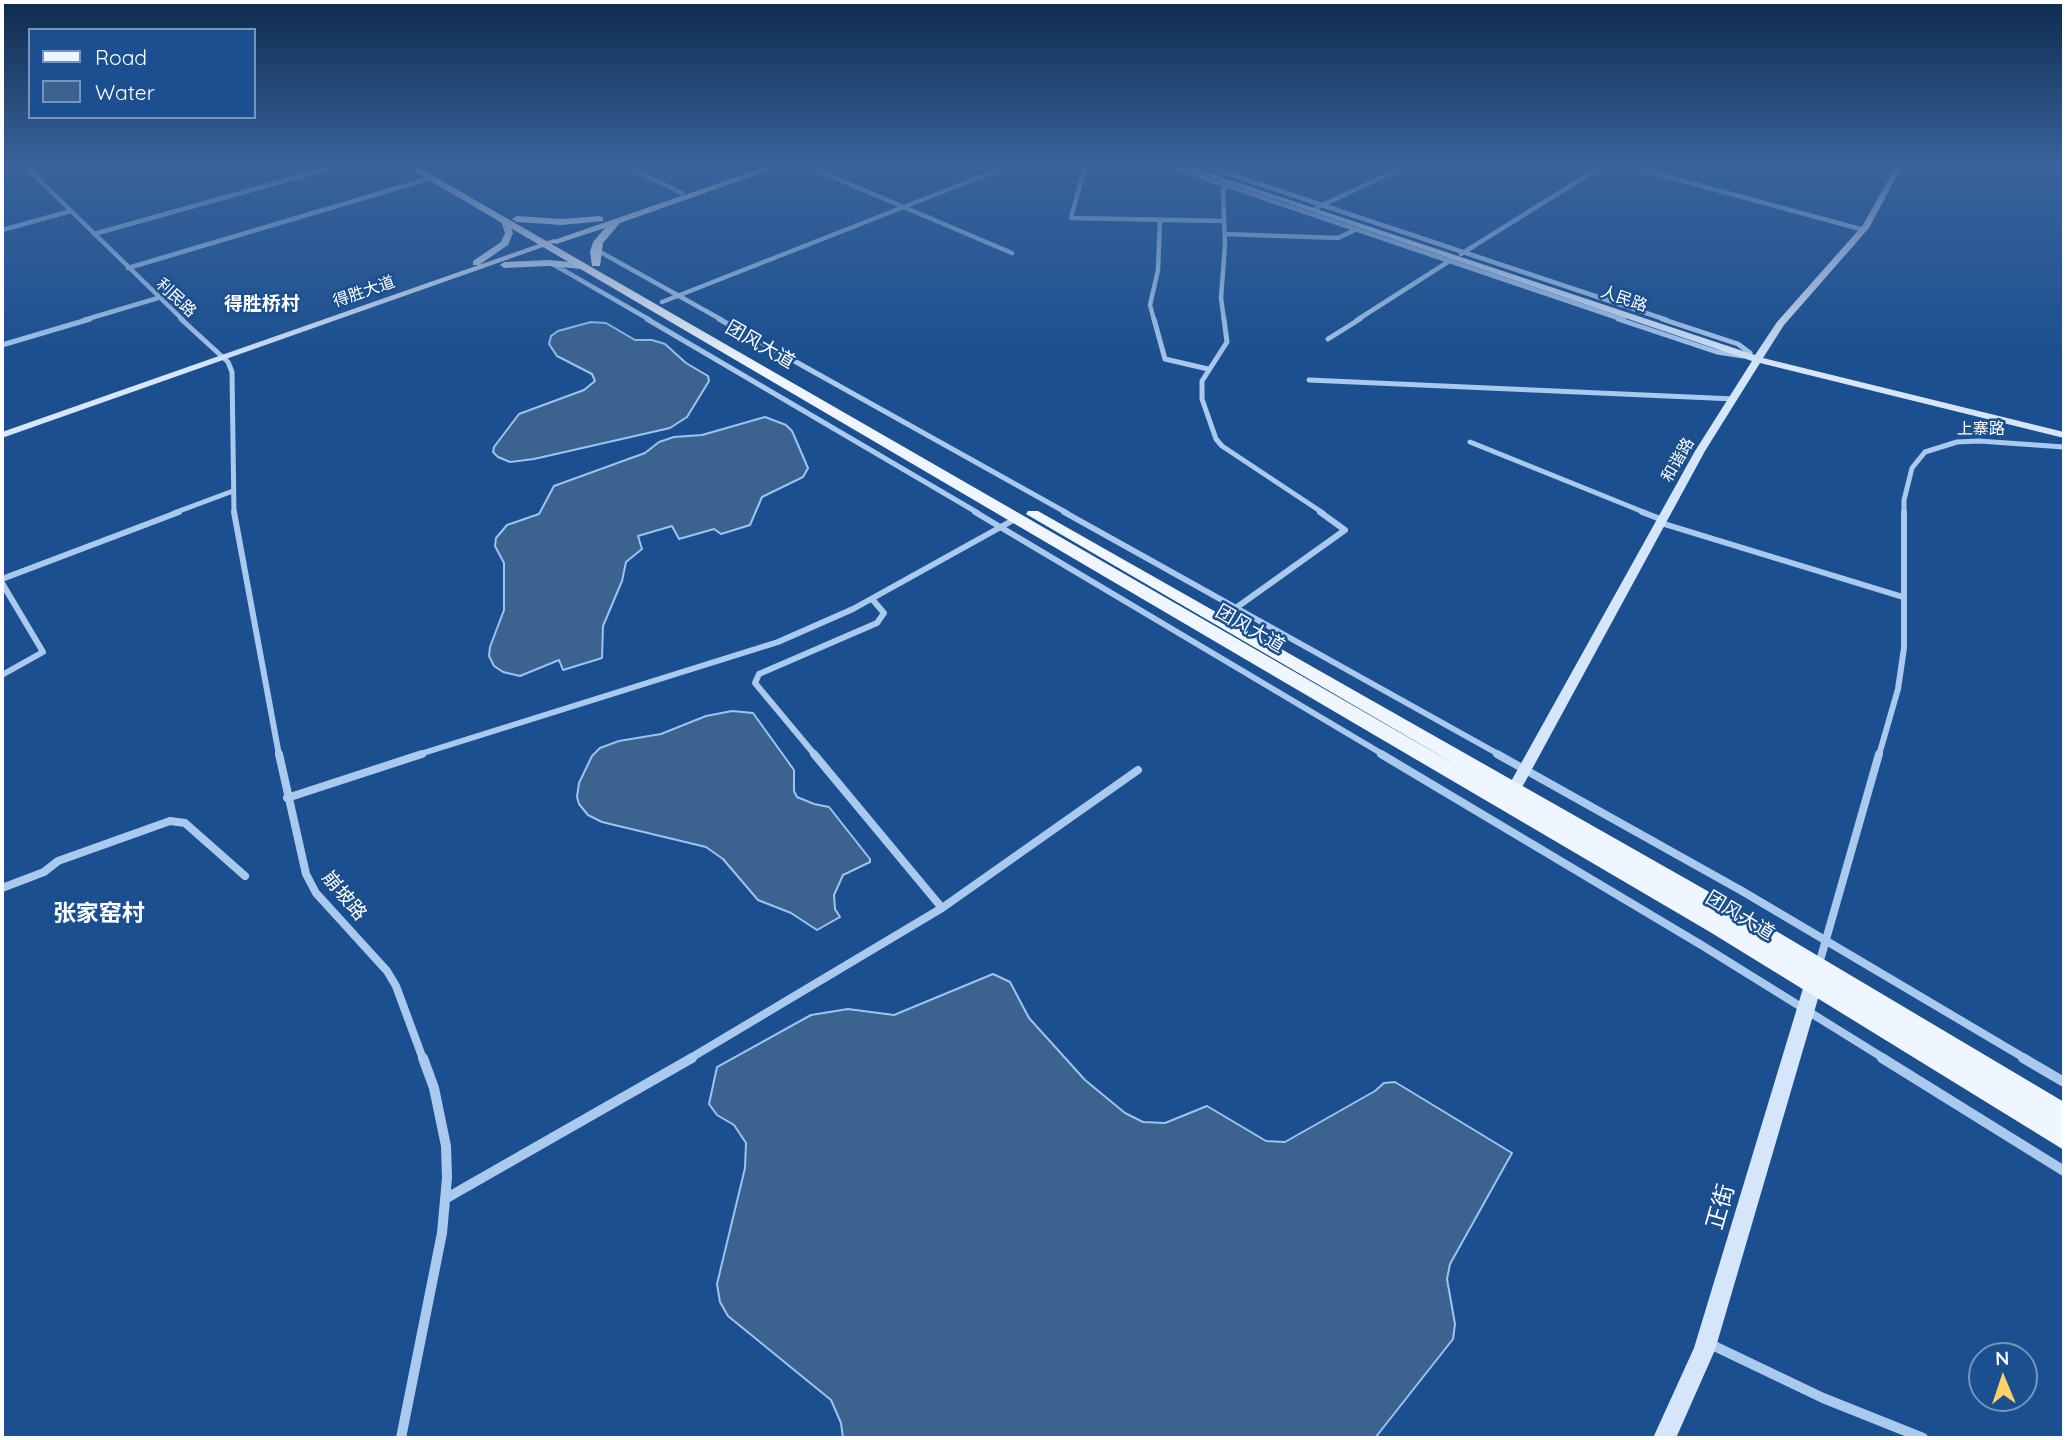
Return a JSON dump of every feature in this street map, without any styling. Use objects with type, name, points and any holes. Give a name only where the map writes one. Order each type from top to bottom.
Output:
[{"type":"main road","name":"团风大道","points":[[534,233],[591,260],[1514,789],[1815,976],[2064,1138]]},
{"type":"main road","name":"得胜大道","points":[[548,241],[571,233]]},
{"type":"main road","points":[[591,260],[604,233]]},
{"type":"main road","name":"团风大道","points":[[591,260],[1017,519],[1717,926],[1815,976],[2064,1115]]},
{"type":"street","points":[[128,268],[237,233]]},
{"type":"street","points":[[475,267],[505,243],[509,233]]},
{"type":"street","points":[[662,302],[835,233]]},
{"type":"street","points":[[967,233],[1013,253]]},
{"type":"street","points":[[1159,233],[1158,270],[1150,305],[1165,359],[1208,369]]},
{"type":"street","points":[[1219,620],[1345,530],[1305,500],[1222,446],[1216,439],[1202,399],[1202,381],[1227,342],[1221,298],[1225,233]]},
{"type":"street","points":[[1230,233],[1338,238],[1348,233]]},
{"type":"street","points":[[1367,233],[1456,257]]},
{"type":"street","name":"人民路","points":[[1388,233],[1755,356],[2064,433]]},
{"type":"street","name":"人民路","points":[[1392,233],[1456,257]]},
{"type":"street","points":[[1328,339],[1494,233]]},
{"type":"street","name":"和谐路","points":[[1514,789],[1700,451],[1734,399],[1755,356],[1861,233]]},
{"type":"street","name":"利民路","points":[[94,234],[158,298],[221,355]]},
{"type":"street","name":"得胜大道","points":[[2,428],[548,241]]},
{"type":"street","points":[[475,267],[591,260],[678,295],[1525,769],[1826,941],[2064,1082]]},
{"type":"street","points":[[551,263],[1001,527],[1703,946],[2064,1171]]},
{"type":"street","points":[[2,345],[158,298]]},
{"type":"street","name":"得胜大道","points":[[2,435],[221,355]]},
{"type":"street","name":"崩坡路","points":[[221,355],[232,372],[234,387],[233,491],[287,798],[310,884],[387,971],[396,986],[434,1088],[446,1146],[442,1233],[401,1438]]},
{"type":"street","points":[[1309,380],[1734,399]]},
{"type":"street","name":"上寨路","points":[[1903,597],[1904,500],[1912,468],[1919,457],[1939,446],[1967,441],[2064,447]]},
{"type":"street","points":[[1470,442],[1662,521],[1903,597],[1904,648],[1898,690],[1815,976]]},
{"type":"street","points":[[2,675],[43,652],[2,581],[233,491]]},
{"type":"street","points":[[287,798],[553,711],[778,642],[872,599],[1017,519]]},
{"type":"street","points":[[872,599],[884,613],[877,623],[759,674],[755,683],[942,908]]},
{"type":"street","points":[[445,1199],[688,1060],[942,908],[1138,769]]},
{"type":"street","points":[[2,888],[44,872],[58,861],[170,821],[185,823],[246,876]]},
{"type":"street","name":"正街","points":[[1664,1438],[1686,1393],[1706,1342],[1815,976]]},
{"type":"street","points":[[1706,1342],[1823,1398],[1923,1438]]},
{"type":"water","points":[[591,322],[606,323],[635,340],[652,340],[665,344],[686,363],[708,376],[709,381],[687,417],[670,428],[534,459],[510,462],[498,457],[493,452],[494,447],[519,414],[584,390],[595,381],[592,374],[557,356],[549,344],[551,336],[558,331]]},
{"type":"water","points":[[765,417],[786,425],[792,431],[808,468],[803,477],[762,497],[750,525],[721,534],[714,529],[679,539],[672,526],[638,536],[642,549],[626,562],[622,581],[603,626],[602,658],[563,670],[559,660],[520,676],[503,672],[494,666],[489,656],[490,647],[504,610],[504,563],[495,546],[496,538],[507,525],[539,514],[554,486],[645,453],[659,442],[674,437],[702,435]]},
{"type":"water","points":[[732,711],[753,713],[794,770],[794,791],[797,797],[829,807],[870,859],[870,862],[843,875],[834,895],[835,909],[840,917],[817,930],[791,913],[758,900],[723,859],[706,847],[602,822],[588,815],[579,804],[579,783],[592,756],[600,748],[619,741],[661,734],[706,716]]},
{"type":"water","points":[[993,974],[1010,982],[1029,1018],[1085,1080],[1125,1113],[1143,1122],[1165,1123],[1207,1106],[1266,1141],[1285,1142],[1375,1091],[1384,1083],[1395,1082],[1512,1153],[1450,1264],[1447,1279],[1455,1324],[1453,1339],[1375,1438],[843,1438],[841,1423],[831,1400],[728,1316],[720,1302],[717,1284],[745,1168],[746,1143],[734,1125],[717,1115],[709,1104],[717,1067],[811,1015],[848,1009],[894,1015]]},
{"type":"district","name":"得胜桥村","points":[[262,304]]},
{"type":"district","name":"张家窑村","points":[[99,914]]}]
